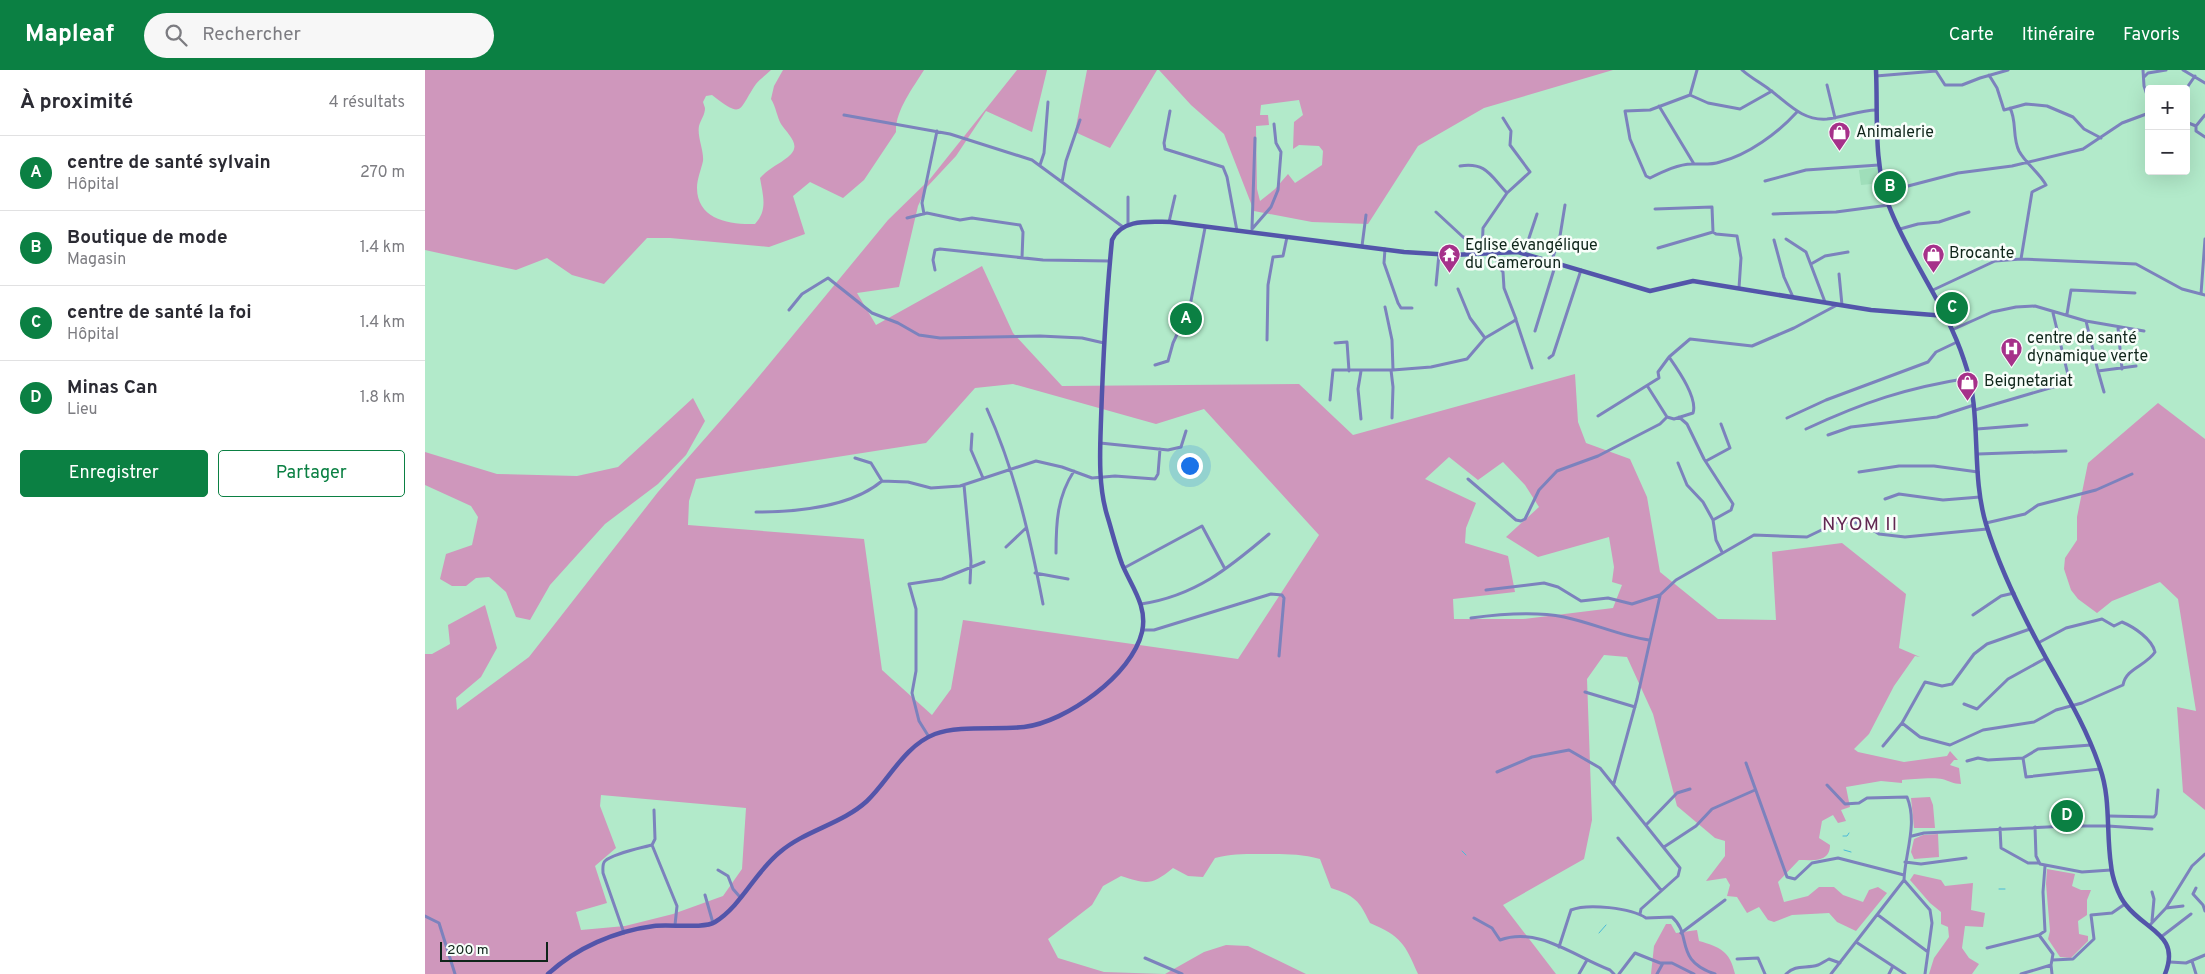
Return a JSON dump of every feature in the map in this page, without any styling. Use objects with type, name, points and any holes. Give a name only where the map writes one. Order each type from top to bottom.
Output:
[{"type":"street","points":[[1690,94],[1697,70]]},
{"type":"street","points":[[1742,70],[1772,91],[1797,112],[1814,118],[1835,118],[1877,110]]},
{"type":"street","points":[[1876,70],[1876,128],[1879,165],[1885,192],[1900,229],[1953,330],[1969,378],[1977,429],[1979,497],[1986,523],[2014,594],[2030,628],[2073,705],[2091,745],[2100,769],[2107,800],[2111,870],[2125,904],[2151,924],[2170,949],[2170,962],[2165,974]]},
{"type":"street","points":[[1876,76],[1936,72],[1945,85],[1955,87],[2008,70]]},
{"type":"street","points":[[2143,70],[2143,86],[2145,91]]},
{"type":"street","points":[[2144,78],[2148,73],[2166,70]]},
{"type":"street","points":[[2183,70],[2205,83]]},
{"type":"street","points":[[1989,75],[1997,88],[2004,110],[2037,104],[2055,108],[2073,117],[2084,129],[2101,138]]},
{"type":"street","points":[[2189,85],[2195,76]]},
{"type":"street","points":[[1827,85],[1835,118]]},
{"type":"street","points":[[1772,91],[1746,107],[1737,110],[1705,102],[1690,94],[1650,110],[1624,113],[1633,146],[1644,173],[1650,178],[1668,170],[1694,164],[1702,165],[1721,162],[1749,149],[1783,126],[1797,112]]},
{"type":"street","points":[[1040,165],[1044,153],[1048,102]]},
{"type":"street","points":[[1659,106],[1694,164]]},
{"type":"street","points":[[2010,108],[2013,115],[2015,142],[2025,162],[2046,185],[2032,192],[2021,259]]},
{"type":"street","points":[[1170,111],[1163,143],[1165,149],[1223,167],[1227,177],[1237,232]]},
{"type":"street","points":[[1885,192],[1958,173],[2012,166],[2083,149],[2131,118],[2145,114]]},
{"type":"street","points":[[844,115],[873,122],[905,124],[937,131],[1032,160],[1126,226]]},
{"type":"street","points":[[2205,115],[2196,126],[2196,131],[2205,138]]},
{"type":"street","points":[[1482,254],[1483,228],[1507,192],[1530,170],[1510,145],[1511,131],[1503,118]]},
{"type":"street","points":[[1062,182],[1066,161],[1080,120]]},
{"type":"street","points":[[1252,231],[1271,207],[1277,190],[1281,152],[1276,143],[1273,124]]},
{"type":"street","points":[[2190,124],[2196,126]]},
{"type":"street","points":[[924,214],[922,203],[937,131]]},
{"type":"street","points":[[1252,231],[1255,138]]},
{"type":"street","points":[[1461,166],[1475,164],[1484,169],[1507,192]]},
{"type":"street","points":[[1765,181],[1807,170],[1879,165]]},
{"type":"street","points":[[1126,226],[1128,196]]},
{"type":"street","points":[[1169,222],[1175,196]]},
{"type":"street","points":[[1535,331],[1560,236],[1565,205]]},
{"type":"street","points":[[1773,214],[1836,212],[1889,205]]},
{"type":"street","points":[[1655,209],[1712,207],[1713,232]]},
{"type":"street","points":[[1436,212],[1458,233],[1482,245]]},
{"type":"street","points":[[1900,229],[1918,224],[1939,222],[1969,212]]},
{"type":"street","points":[[907,218],[924,214],[960,220],[972,218],[1020,225],[1023,232],[1022,258]]},
{"type":"street","points":[[1524,253],[1537,214]]},
{"type":"street","points":[[1362,246],[1366,215]]},
{"type":"street","points":[[548,974],[571,954],[593,943],[653,926],[713,923],[740,897],[778,854],[861,805],[902,759],[929,737],[943,732],[1028,727],[1059,716],[1110,681],[1137,645],[1144,618],[1141,604],[1124,568],[1106,511],[1100,443],[1104,342],[1112,240],[1115,234],[1126,226],[1147,221],[1169,222],[1237,232],[1252,231],[1287,237],[1439,254],[1524,253],[1651,291],[1693,281],[1896,313],[1946,316]]},
{"type":"street","points":[[1155,366],[1169,361],[1173,343],[1187,316],[1205,228]]},
{"type":"street","points":[[1658,248],[1713,232],[1737,237],[1741,258],[1739,288]]},
{"type":"street","points":[[1267,340],[1268,285],[1273,256],[1283,256],[1287,237]]},
{"type":"street","points":[[1786,239],[1803,249],[1811,264],[1825,302]]},
{"type":"street","points":[[1933,290],[1995,261],[2021,259],[2136,264],[2182,289],[2203,295],[2205,239]]},
{"type":"street","points":[[1774,240],[1784,277],[1794,298]]},
{"type":"street","points":[[935,270],[933,260],[935,250],[940,249],[1022,258],[1110,261]]},
{"type":"street","points":[[1385,249],[1384,266],[1398,303],[1401,308],[1413,308]]},
{"type":"street","points":[[1811,264],[1825,256],[1847,252]]},
{"type":"street","points":[[1495,253],[1498,266],[1503,272],[1504,288],[1532,368]]},
{"type":"street","points":[[1436,285],[1439,254]]},
{"type":"street","points":[[1549,358],[1553,355],[1581,270]]},
{"type":"street","points":[[1839,274],[1840,305]]},
{"type":"street","points":[[789,310],[802,294],[828,278],[872,313],[898,323],[919,335],[940,338],[1040,336],[1082,338],[1104,342]]},
{"type":"street","points":[[1458,289],[1470,318],[1485,338]]},
{"type":"street","points":[[2067,314],[2071,290],[2135,293]]},
{"type":"street","points":[[1598,416],[1648,387],[1659,378],[1658,372],[1669,358],[1690,339],[1748,346],[1759,344],[1840,305]]},
{"type":"street","points":[[1385,306],[1392,340],[1392,418]]},
{"type":"street","points":[[1953,330],[2003,309],[2034,306],[2086,321],[2144,331]]},
{"type":"street","points":[[1975,410],[2067,383],[2069,379],[2053,312]]},
{"type":"street","points":[[1330,400],[1333,370],[1361,371],[1431,368],[1467,359],[1485,338],[1515,319]]},
{"type":"street","points":[[2086,321],[2104,392]]},
{"type":"street","points":[[2118,328],[2122,369]]},
{"type":"street","points":[[1335,343],[1347,342],[1349,371]]},
{"type":"street","points":[[1787,418],[1826,400],[1929,362],[1936,352],[1958,342]]},
{"type":"street","points":[[1468,479],[1516,520],[1521,521],[1525,519],[1539,490],[1557,471],[1597,456],[1660,424],[1667,417],[1679,417],[1693,413],[1694,406],[1683,378],[1669,358]]},
{"type":"street","points":[[2098,371],[2137,366]]},
{"type":"street","points":[[1361,371],[1358,389],[1361,419]]},
{"type":"street","points":[[1806,430],[1879,398],[1932,384],[1969,378]]},
{"type":"street","points":[[1648,387],[1667,417]]},
{"type":"street","points":[[1828,435],[1851,426],[1937,417],[1974,404]]},
{"type":"street","points":[[987,409],[1009,468],[1027,528],[1043,604]]},
{"type":"street","points":[[1679,417],[1687,424],[1706,461],[1733,504],[1731,510],[1713,520]]},
{"type":"street","points":[[1706,461],[1730,448],[1721,424]]},
{"type":"street","points":[[1977,429],[2027,424]]},
{"type":"street","points":[[1100,443],[1160,449],[1181,447],[1185,431]]},
{"type":"street","points":[[972,434],[971,450],[983,478]]},
{"type":"street","points":[[756,512],[792,512],[822,505],[864,494],[882,481],[908,482],[931,488],[964,485],[1009,468],[1036,461],[1092,478],[1115,476],[1155,479],[1158,474],[1160,449]]},
{"type":"street","points":[[1978,454],[2066,450]]},
{"type":"street","points":[[855,458],[871,462],[882,481]]},
{"type":"street","points":[[1678,463],[1687,486],[1703,502],[1713,520],[1716,540],[1721,552]]},
{"type":"street","points":[[1859,472],[1907,466],[1934,466],[1978,472]]},
{"type":"street","points":[[1056,553],[1059,504],[1065,485],[1074,471]]},
{"type":"street","points":[[1986,523],[2025,514],[2038,505],[2095,490],[2132,474]]},
{"type":"street","points":[[964,485],[971,568],[969,582]]},
{"type":"street","points":[[1885,499],[1899,494],[1943,500],[1979,497]]},
{"type":"street","points":[[1486,590],[1544,583],[1557,587],[1581,601],[1608,598],[1632,604],[1660,595],[1676,580],[1721,552],[1754,535],[1807,537],[1838,522],[1862,523],[1879,534],[1905,537],[1988,529]]},
{"type":"street","points":[[1124,568],[1202,526],[1225,569]]},
{"type":"street","points":[[1006,547],[1027,528]]},
{"type":"street","points":[[1141,604],[1159,601],[1187,592],[1225,569],[1269,534]]},
{"type":"street","points":[[929,737],[919,721],[912,693],[916,671],[916,609],[909,584],[942,579],[984,562]]},
{"type":"street","points":[[1035,573],[1068,579]]},
{"type":"street","points":[[1142,630],[1154,630],[1271,594],[1282,595],[1285,598],[1279,656]]},
{"type":"street","points":[[1973,615],[2001,596],[2014,594]]},
{"type":"street","points":[[1614,783],[1635,707],[1660,595]]},
{"type":"street","points":[[1471,618],[1536,614],[1564,617],[1628,637],[1649,640]]},
{"type":"street","points":[[1902,723],[1921,738],[1950,745],[1983,730],[2034,722],[2056,710],[2123,685],[2124,680],[2136,666],[2152,657],[2155,652],[2154,648],[2134,628],[2122,622],[2114,626],[2102,619],[2066,628],[2038,643]]},
{"type":"street","points":[[1883,746],[1902,723],[1925,682],[1942,686],[1952,684],[1974,654],[1987,644],[2030,628]]},
{"type":"street","points":[[1964,704],[1977,710],[2008,679],[2046,658]]},
{"type":"street","points":[[1585,692],[1635,707]]},
{"type":"street","points":[[1967,761],[1978,758],[1987,760],[2023,758],[2038,749],[2091,745]]},
{"type":"street","points":[[1497,772],[1532,757],[1569,750],[1600,768],[1664,847],[1680,871],[1678,876],[1641,909],[1640,914]]},
{"type":"street","points":[[2023,758],[2026,778],[2100,769]]},
{"type":"street","points":[[1746,763],[1785,875],[1789,879],[1795,879],[1812,863],[1838,858],[1904,875]]},
{"type":"street","points":[[1827,785],[1845,804],[1859,804],[1867,798],[1907,797],[1912,836],[1905,862],[1904,880],[1831,974]]},
{"type":"street","points":[[1646,825],[1677,793],[1690,789]]},
{"type":"street","points":[[1664,847],[1696,826],[1712,809],[1755,790]]},
{"type":"street","points":[[2108,816],[2154,817],[2156,814],[2158,790]]},
{"type":"street","points":[[654,810],[655,839],[653,844],[675,898],[677,906],[675,925]]},
{"type":"street","points":[[1912,836],[1924,833],[2035,827],[2108,826],[2152,830]]},
{"type":"street","points":[[2035,827],[2037,856],[2040,864]]},
{"type":"street","points":[[2000,828],[2001,848],[2028,863],[2082,872],[2111,870]]},
{"type":"street","points":[[1618,838],[1661,890]]},
{"type":"street","points":[[625,934],[603,873],[603,865],[605,861],[629,850],[653,844]]},
{"type":"street","points":[[2151,924],[2165,908],[2192,866],[2205,854]]},
{"type":"street","points":[[1905,862],[1921,864],[1966,858]]},
{"type":"street","points":[[1987,948],[2039,935],[2046,927],[2043,892],[2045,866]]},
{"type":"street","points":[[718,870],[728,876],[733,889],[740,897]]},
{"type":"street","points":[[1904,880],[1930,910],[1932,923],[1925,974]]},
{"type":"street","points":[[2196,888],[2193,894],[2204,904],[2205,911]]},
{"type":"street","points":[[2151,924],[2155,899],[2152,892]]},
{"type":"street","points":[[705,894],[713,923]]},
{"type":"street","points":[[1681,933],[1725,900]]},
{"type":"street","points":[[2053,960],[2073,959],[2094,939],[2091,915],[2112,913],[2125,904]]},
{"type":"street","points":[[2165,908],[2183,906]]},
{"type":"street","points":[[1559,947],[1571,910],[1576,908],[1604,908],[1640,914],[1646,918],[1673,917],[1689,957],[1701,969],[1715,974]]},
{"type":"street","points":[[2161,937],[2191,914]]},
{"type":"street","points":[[1877,915],[1928,952]]},
{"type":"street","points":[[425,916],[439,923],[455,974]]},
{"type":"street","points":[[1474,918],[1492,928],[1500,940],[1518,935],[1532,937],[1610,970],[1613,974]]},
{"type":"street","points":[[2039,935],[2053,954],[2052,974]]},
{"type":"street","points":[[1856,942],[1905,974]]},
{"type":"street","points":[[1619,974],[1635,953],[1663,963],[1672,963],[1695,974],[1701,969]]},
{"type":"street","points":[[2170,962],[2192,961],[2205,955]]},
{"type":"street","points":[[1145,958],[1182,974]]},
{"type":"street","points":[[1737,959],[1758,958],[1765,974]]},
{"type":"street","points":[[1786,974],[1804,965],[1816,966],[1829,959],[1840,963]]},
{"type":"street","points":[[1579,974],[1587,960]]},
{"type":"street","points":[[2192,961],[2196,974]]},
{"type":"street","points":[[1657,974],[1663,963]]},
{"type":"street","points":[[2021,974],[2051,965]]},
{"type":"street","points":[[1889,974],[1893,966]]},
{"type":"shaded area","points":[[425,70],[771,70],[756,84],[739,109],[722,103],[712,95],[706,96],[703,102],[705,108],[704,115],[699,126],[703,161],[697,188],[698,198],[702,207],[716,218],[725,221],[755,224],[763,208],[760,178],[788,157],[794,148],[793,140],[781,124],[771,99],[774,86],[783,70],[924,70],[898,116],[896,132],[864,180],[843,198],[810,182],[793,196],[805,234],[769,247],[670,238],[647,238],[604,284],[572,275],[547,258],[516,270],[425,250]]},
{"type":"shaded area","points":[[1017,70],[1047,70],[1032,132],[986,111],[956,156],[927,187],[918,206],[899,287],[857,293],[876,325],[982,266],[1013,333],[1062,386],[1299,384],[1353,435],[1575,374],[1578,422],[1586,443],[1630,459],[1647,497],[1660,572],[1718,619],[1776,620],[1772,552],[1842,543],[1906,594],[1899,648],[1920,657],[1915,656],[1894,686],[1869,734],[1854,749],[1858,752],[1904,762],[1947,756],[1950,751],[1958,760],[1954,760],[1950,765],[1959,768],[1961,784],[1939,778],[1929,778],[1902,780],[1902,783],[1881,781],[1846,787],[1850,807],[1841,810],[1846,821],[1838,823],[1833,815],[1822,821],[1819,838],[1830,845],[1827,855],[1824,858],[1815,860],[1799,860],[1778,882],[1784,902],[1808,896],[1819,887],[1834,887],[1843,895],[1863,902],[1869,890],[1878,887],[1887,893],[1856,931],[1837,922],[1829,913],[1792,915],[1774,922],[1768,920],[1759,907],[1747,913],[1737,897],[1727,896],[1730,885],[1726,878],[1706,881],[1725,856],[1725,841],[1715,838],[1677,806],[1653,714],[1627,657],[1604,655],[1587,679],[1592,820],[1584,859],[1503,905],[1556,974],[1418,974],[1401,942],[1389,932],[1370,923],[1363,909],[1355,900],[1331,888],[1320,859],[1297,855],[1236,854],[1215,858],[1203,877],[1188,876],[1173,868],[1154,881],[1149,882],[1137,881],[1121,876],[1103,886],[1092,905],[1048,939],[1058,958],[1104,972],[1165,974],[425,974],[425,654],[432,654],[450,644],[448,625],[485,605],[497,648],[481,677],[456,698],[457,710],[529,657],[658,492],[751,386],[888,220],[930,179]],"holes":[[[1013,384],[1156,424],[1204,409],[1319,535],[1238,659],[963,620],[951,689],[932,715],[882,670],[864,539],[688,525],[689,501],[696,479],[926,443],[975,388]],[[1449,457],[1478,480],[1503,462],[1525,485],[1539,507],[1506,537],[1538,557],[1609,537],[1614,567],[1612,582],[1622,585],[1613,608],[1523,619],[1454,619],[1453,599],[1515,592],[1508,556],[1465,543],[1466,528],[1476,503],[1425,479]],[[601,795],[746,808],[742,869],[723,896],[673,914],[625,926],[581,930],[576,912],[607,903],[595,866],[616,848],[600,806]]]},
{"type":"shaded area","points":[[1087,70],[1157,70],[1110,148],[1075,132]]},
{"type":"shaded area","points":[[1159,70],[1613,70],[1484,108],[1418,146],[1368,224],[1312,222],[1254,211],[1224,134],[1191,105]],"holes":[[[1299,100],[1303,115],[1294,122],[1293,149],[1299,145],[1319,146],[1323,151],[1322,165],[1295,183],[1288,174],[1275,189],[1260,201],[1257,189],[1256,126],[1269,125],[1268,115],[1260,115],[1261,105]]]},
{"type":"shaded area","points":[[1879,167],[1882,183],[1861,185],[1859,170]]},
{"type":"shaded area","points":[[693,398],[705,421],[686,455],[658,484],[605,524],[550,585],[530,620],[516,617],[506,592],[489,577],[476,578],[466,586],[452,586],[440,579],[446,554],[472,545],[478,517],[471,506],[425,485],[425,452],[497,474],[577,476],[618,467]]},
{"type":"shaded area","points":[[2158,403],[2205,439],[2205,810],[2183,792],[2177,707],[2196,711],[2178,599],[2160,582],[2112,601],[2097,613],[2078,599],[2071,590],[2064,569],[2065,558],[2077,540],[2077,517],[2088,463]]},
{"type":"shaded area","points":[[1930,797],[1933,805],[1935,828],[1914,828],[1911,798]]},
{"type":"shaded area","points":[[1938,834],[1939,857],[1914,859],[1911,852],[1914,839],[1923,835]]},
{"type":"shaded area","points":[[2047,869],[2075,874],[2072,886],[2081,890],[2091,890],[2087,900],[2087,915],[2078,921],[2079,934],[2088,936],[2088,941],[2071,958],[2060,957],[2048,939],[2050,931],[2046,884]]},
{"type":"shaded area","points":[[1914,874],[1941,880],[1945,886],[1973,883],[1971,910],[1985,913],[1983,927],[1965,926],[1962,948],[1969,958],[1979,964],[1972,974],[1929,974],[1934,958],[1949,937],[1948,927],[1941,924],[1941,912],[1930,903],[1910,880]]},
{"type":"shaded area","points":[[1666,924],[1671,924],[1676,933],[1697,930],[1699,941],[1713,945],[1727,955],[1735,974],[1651,974],[1654,946]]},
{"type":"shaded area","points":[[1226,945],[1248,946],[1306,974],[1165,974],[1204,952]]},
{"type":"waterway","points":[[1843,836],[1847,836],[1849,833]]},
{"type":"waterway","points":[[1844,850],[1851,852]]},
{"type":"waterway","points":[[1462,851],[1466,855]]},
{"type":"waterway","points":[[1999,889],[2005,889]]},
{"type":"waterway","points":[[1599,933],[1606,925]]},
{"type":"place","name":"Animalerie","points":[[1840,152]]},
{"type":"place","name":"Boutique de mode","points":[[1890,187]]},
{"type":"place","name":"Brocante","points":[[1933,273]]},
{"type":"place","name":"Eglise évangélique du Cameroun","points":[[1449,274]]},
{"type":"place","name":"centre de santé la foi","points":[[1952,308]]},
{"type":"place","name":"centre de santé sylvain","points":[[1186,319]]},
{"type":"place","name":"centre de santé dynamique verte","points":[[2011,367]]},
{"type":"place","name":"Beignetariat","points":[[1968,401]]},
{"type":"place","name":"Minas Can","points":[[2067,816]]},
{"type":"district","name":"NYOM II","points":[[1860,525]]}]
